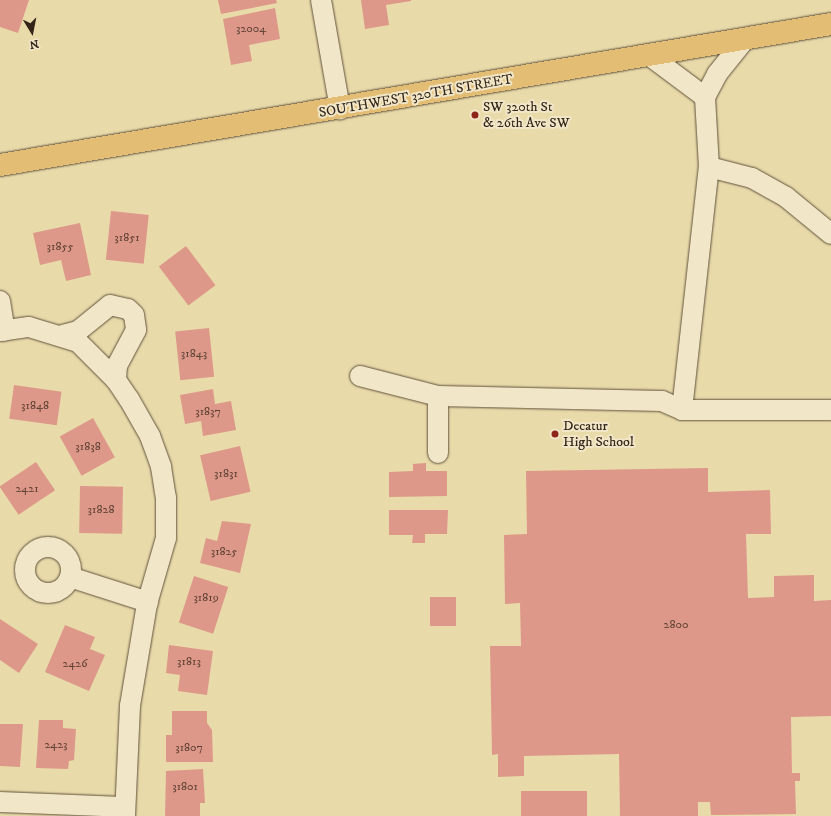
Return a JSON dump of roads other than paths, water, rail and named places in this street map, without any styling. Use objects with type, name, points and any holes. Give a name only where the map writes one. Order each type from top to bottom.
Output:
[{"type":"main road","name":"SOUTHWEST 320TH STREET","points":[[0,165],[340,109],[831,24]]},
{"type":"street","points":[[321,0],[340,109]]},
{"type":"street","points":[[682,410],[701,222],[709,167],[705,96],[717,74],[745,40]]},
{"type":"street","points":[[650,56],[705,96]]},
{"type":"street","points":[[709,167],[759,182],[786,197],[831,234]]},
{"type":"street","points":[[0,301],[2,331],[29,327],[63,335],[78,342],[96,358],[116,380],[150,436],[164,481],[166,538],[148,602],[130,706],[124,812],[0,802]]},
{"type":"street","points":[[63,335],[78,331],[110,305],[128,309],[134,315],[136,330],[117,365],[116,380]]},
{"type":"street","points":[[360,376],[438,396],[662,401],[682,410],[831,410]]},
{"type":"street","points":[[438,396],[438,453]]},
{"type":"street","points":[[70,577],[148,602]]},
{"type":"place","name":"SW 320th St & 26th Ave SW","points":[[475,115]]},
{"type":"place","name":"Decatur High School","points":[[555,434]]}]
